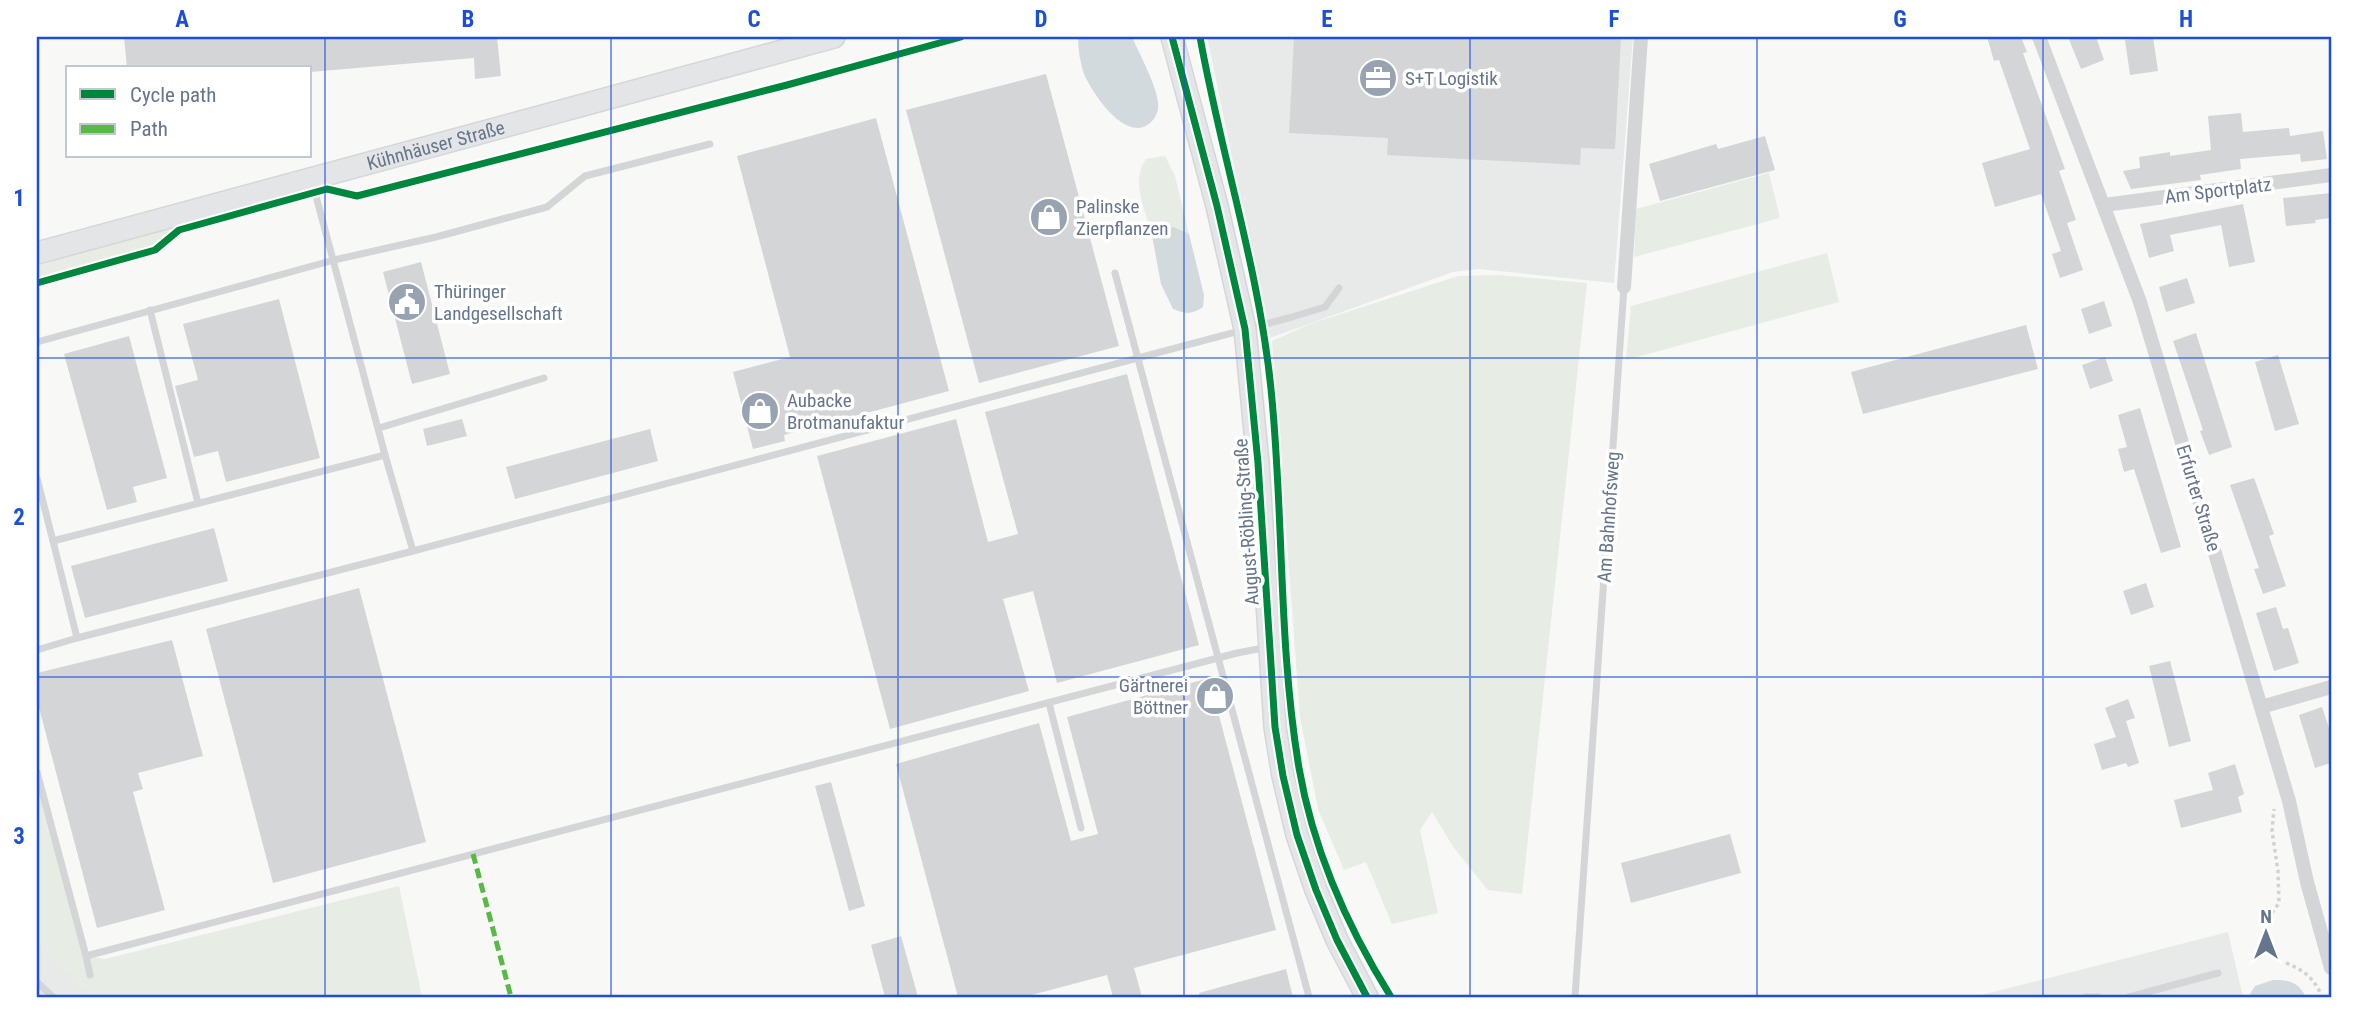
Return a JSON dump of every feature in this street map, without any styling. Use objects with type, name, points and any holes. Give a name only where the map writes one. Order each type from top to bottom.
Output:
[{"type":"street","name":"Kühnhäuser Straße","points":[[37,253],[834,37]]},
{"type":"street","name":"August-Röbling-Straße","points":[[1172,37],[1217,205],[1245,329],[1258,463],[1275,727],[1283,776],[1297,835],[1316,890],[1337,940],[1367,997]]},
{"type":"street","name":"Am Bahnhofsweg","points":[[1624,286],[1641,37]]},
{"type":"street","name":"Erfurter Straße","points":[[2039,37],[2140,302],[2292,813],[2307,882],[2331,968]]},
{"type":"street","name":"Am Sportplatz","points":[[2104,205],[2331,175]]},
{"type":"street","points":[[2261,707],[2331,687]]},
{"type":"lane","points":[[37,342],[334,260],[436,237],[547,207],[585,176],[710,144]]},
{"type":"lane","points":[[311,177],[413,551]]},
{"type":"lane","points":[[1115,273],[1309,997]]},
{"type":"lane","name":"Am Bahnhofsweg","points":[[1575,997],[1624,286]]},
{"type":"lane","points":[[37,650],[1325,307],[1339,288]]},
{"type":"lane","points":[[150,310],[198,503]]},
{"type":"lane","points":[[379,428],[544,378]]},
{"type":"lane","points":[[53,541],[385,454]]},
{"type":"lane","points":[[37,478],[77,638]]},
{"type":"lane","points":[[86,956],[1269,647]]},
{"type":"lane","points":[[1049,703],[1081,828]]},
{"type":"lane","points":[[37,772],[90,975]]},
{"type":"lane","points":[[2129,997],[2218,973]]},
{"type":"lane","points":[[37,982],[53,997]]},
{"type":"lane","points":[[2086,997],[2098,997]]},
{"type":"path","points":[[2272,913],[2279,903],[2278,871],[2272,831],[2274,806]]},
{"type":"path","points":[[2286,963],[2303,970],[2322,997]]},
{"type":"shaded area","points":[[1078,37],[1132,37],[1157,96],[1157,111],[1150,123],[1141,128],[1131,127],[1111,114],[1094,93],[1084,74]]},
{"type":"shaded area","points":[[1207,37],[1633,37],[1614,283],[1479,269],[1453,272],[1270,338]]},
{"type":"shaded area","points":[[1165,156],[1175,176],[1189,234],[1174,227],[1151,230],[1145,213],[1139,185],[1142,167],[1146,159]]},
{"type":"shaded area","points":[[1769,173],[1780,218],[1634,257],[1636,209]]},
{"type":"shaded area","points":[[293,194],[182,226],[152,247],[37,279],[37,260]]},
{"type":"shaded area","points":[[1174,227],[1189,234],[1204,295],[1203,307],[1185,313],[1173,309],[1161,284],[1151,230]]},
{"type":"shaded area","points":[[1827,253],[1839,302],[1626,360],[1631,306]]},
{"type":"shaded area","points":[[1499,275],[1587,283],[1522,894],[1488,890],[1454,848],[1432,812],[1420,830],[1438,913],[1392,924],[1366,862],[1344,870],[1318,809],[1300,717],[1272,341],[1310,324],[1458,276]]},
{"type":"shaded area","points":[[37,770],[86,956],[105,959],[399,886],[422,997],[95,997],[37,943]]},
{"type":"shaded area","points":[[2228,932],[2243,997],[1974,997]]},
{"type":"shaded area","points":[[37,943],[95,997],[37,997]]},
{"type":"shaded area","points":[[2273,980],[2293,983],[2306,997],[2248,997],[2255,986]]},
{"type":"building","points":[[124,37],[497,37],[501,76],[475,79],[474,58],[312,72],[312,66],[127,66]]},
{"type":"building","points":[[1294,37],[1621,37],[1615,149],[1581,148],[1580,165],[1387,155],[1388,138],[1289,133]]},
{"type":"building","points":[[1987,37],[2021,37],[2027,52],[2023,53],[2065,169],[2059,171],[2076,220],[2067,223],[2083,270],[2060,278],[2052,254],[2061,251],[2041,194],[1995,207],[1982,163],[2030,149],[1999,60],[1994,61]]},
{"type":"building","points":[[2068,37],[2096,37],[2104,60],[2081,69]]},
{"type":"building","points":[[2153,37],[2158,71],[2130,75],[2125,40]]},
{"type":"building","points":[[1046,74],[1119,346],[979,383],[906,110]]},
{"type":"building","points":[[2241,113],[2243,132],[2289,128],[2290,136],[2323,131],[2327,159],[2301,162],[2300,154],[2240,159],[2241,169],[2200,175],[2201,180],[2131,189],[2123,171],[2140,168],[2139,157],[2211,150],[2208,116]]},
{"type":"building","points":[[876,118],[949,391],[784,435],[785,441],[753,449],[733,372],[790,357],[737,156]]},
{"type":"building","points":[[1765,136],[1775,170],[1660,201],[1649,164],[1716,144],[1718,149]]},
{"type":"building","points":[[2331,193],[2331,218],[2315,220],[2316,223],[2286,226],[2283,198]]},
{"type":"building","points":[[2243,204],[2255,262],[2229,267],[2221,225],[2170,235],[2174,251],[2149,258],[2140,224]]},
{"type":"building","points":[[421,262],[450,374],[412,384],[383,272]]},
{"type":"building","points":[[2187,278],[2195,303],[2166,312],[2159,287]]},
{"type":"building","points":[[279,299],[320,458],[226,482],[218,451],[194,457],[175,386],[198,380],[183,324]]},
{"type":"building","points":[[2104,301],[2112,326],[2089,334],[2081,309]]},
{"type":"building","points":[[2026,325],[2038,369],[1863,414],[1851,372]]},
{"type":"building","points":[[2196,333],[2232,447],[2209,455],[2173,341]]},
{"type":"building","points":[[129,336],[167,478],[133,487],[137,502],[107,510],[64,354]]},
{"type":"building","points":[[2278,355],[2299,424],[2275,431],[2255,362]]},
{"type":"building","points":[[2105,357],[2113,381],[2090,389],[2082,365]]},
{"type":"building","points":[[1127,374],[1199,645],[1057,683],[1033,591],[1003,599],[1029,691],[890,729],[817,456],[956,419],[988,542],[1018,534],[985,412]]},
{"type":"building","points":[[2140,408],[2181,547],[2161,553],[2134,469],[2124,472],[2118,449],[2127,447],[2118,415]]},
{"type":"building","points":[[462,419],[467,436],[427,446],[423,429]]},
{"type":"building","points":[[650,429],[658,461],[515,499],[506,467]]},
{"type":"building","points":[[2254,478],[2274,534],[2269,536],[2286,586],[2263,594],[2254,569],[2259,568],[2230,485]]},
{"type":"building","points":[[214,528],[228,581],[85,618],[71,566]]},
{"type":"building","points":[[2146,583],[2154,607],[2131,615],[2123,591]]},
{"type":"building","points":[[359,588],[426,842],[273,883],[206,629]]},
{"type":"building","points":[[2276,607],[2283,629],[2288,628],[2299,663],[2274,671],[2256,613]]},
{"type":"building","points":[[172,640],[203,756],[138,773],[143,789],[133,792],[165,910],[97,928],[37,700],[37,673]]},
{"type":"building","points":[[2170,661],[2191,741],[2169,747],[2149,666]]},
{"type":"building","points":[[1209,678],[1276,930],[1134,968],[1142,997],[1113,997],[1107,975],[1024,997],[958,997],[896,764],[1039,723],[1071,841],[1098,834],[1067,717]]},
{"type":"building","points":[[2128,699],[2135,718],[2126,721],[2139,763],[2128,767],[2126,763],[2102,770],[2094,744],[2116,737],[2105,708]]},
{"type":"building","points":[[2322,707],[2331,734],[2331,763],[2315,768],[2299,715]]},
{"type":"building","points":[[2235,764],[2244,794],[2238,797],[2242,812],[2181,828],[2174,800],[2213,790],[2208,773]]},
{"type":"building","points":[[831,782],[865,906],[849,911],[815,786]]},
{"type":"building","points":[[1730,834],[1741,873],[1631,903],[1621,863]]},
{"type":"building","points":[[901,936],[918,997],[885,997],[871,945]]},
{"type":"building","points":[[1286,969],[1293,997],[1200,997],[1199,993]]},
{"type":"marked path","points":[[473,854],[511,997]]},
{"type":"cycle path","points":[[37,283],[155,250],[179,230],[327,189],[357,196],[787,85],[961,37]]},
{"type":"cycle path","points":[[1172,37],[1217,206],[1245,329],[1258,463],[1275,727],[1283,776],[1297,835],[1316,890],[1337,940],[1367,997]]},
{"type":"cycle path","points":[[1200,37],[1249,256],[1265,344],[1275,436],[1284,626],[1299,768],[1313,828],[1334,887],[1360,944],[1391,997]]},
{"type":"place","name":"S+T Logistik","points":[[1378,78]]},
{"type":"place","name":"Palinske Zierpflanzen","points":[[1049,217]]},
{"type":"place","name":"Thüringer Landgesellschaft","points":[[407,302]]},
{"type":"place","name":"Aubacke Brotmanufaktur","points":[[760,411]]},
{"type":"place","name":"Gärtnerei Böttner","points":[[1215,696]]}]
